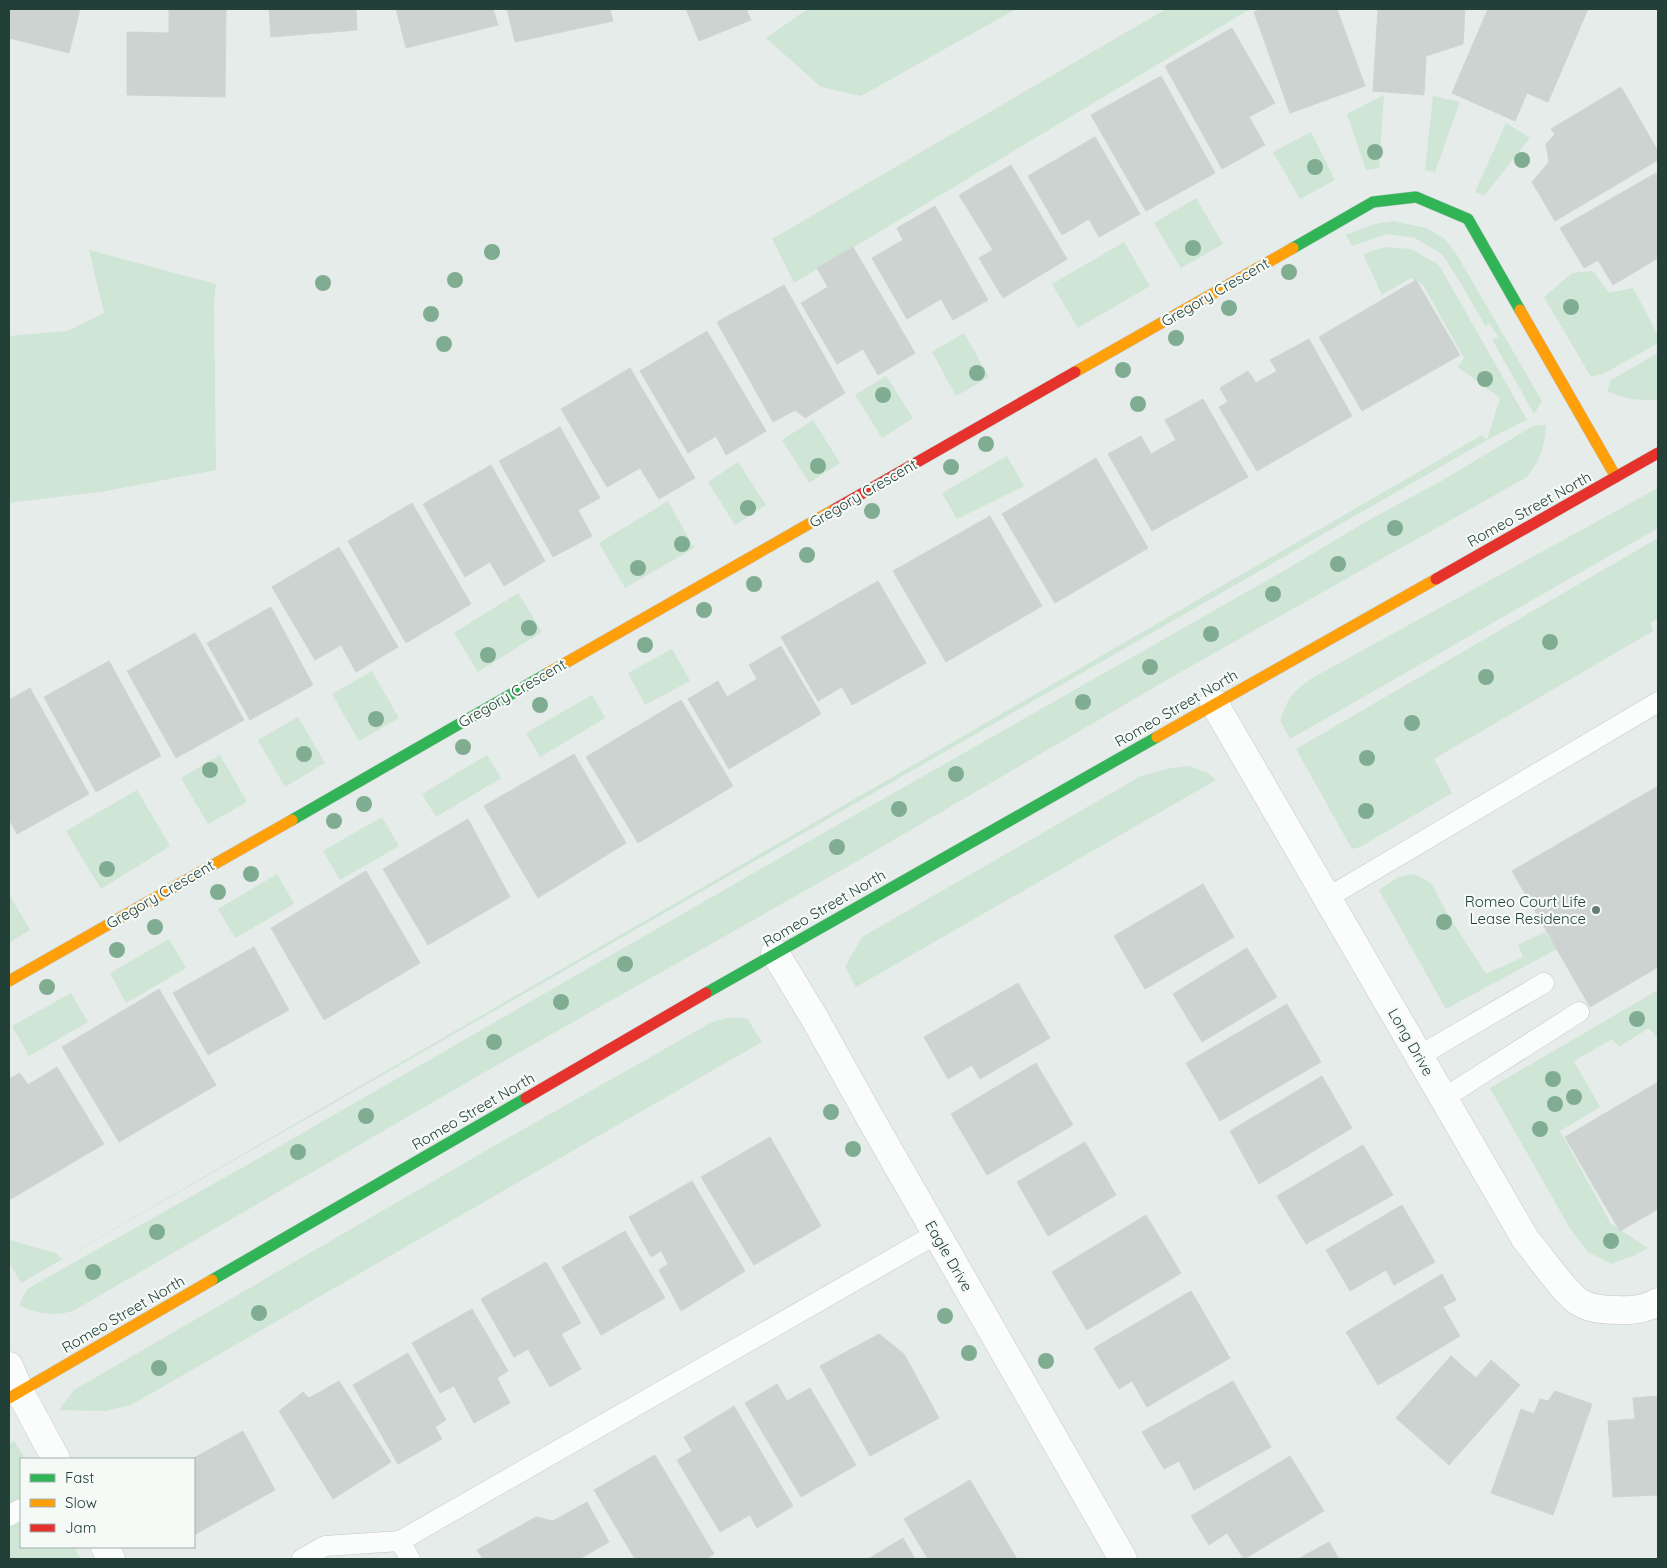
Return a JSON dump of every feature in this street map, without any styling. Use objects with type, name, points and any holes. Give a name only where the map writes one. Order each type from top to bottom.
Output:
[{"type":"street","name":"Gregory Crescent","points":[[9,981],[1373,202],[1416,197],[1468,219],[1616,477]]},
{"type":"street","name":"Romeo Street North","points":[[14,1395],[775,953],[1658,453]]},
{"type":"street","name":"Long Drive","points":[[1214,704],[1526,1240],[1566,1290],[1580,1302],[1598,1309],[1622,1311],[1650,1307],[1658,1302]]},
{"type":"street","name":"Eagle Drive","points":[[775,953],[1123,1559]]},
{"type":"street","points":[[9,1366],[14,1395],[55,1458]]},
{"type":"street","points":[[106,1548],[112,1559]]},
{"type":"lane","points":[[1327,898],[1658,702]]},
{"type":"lane","points":[[1419,1056],[1544,983]]},
{"type":"lane","points":[[1444,1098],[1579,1012]]},
{"type":"lane","points":[[302,1559],[325,1546],[400,1541],[936,1234]]},
{"type":"lane","points":[[9,1516],[20,1510]]},
{"type":"lane","points":[[400,1541],[410,1559]]},
{"type":"green space","points":[[808,9],[1016,9],[861,96],[821,87],[766,38]]},
{"type":"green space","points":[[1166,9],[1250,9],[794,283],[772,239]]},
{"type":"green space","points":[[1384,95],[1379,168],[1366,170],[1347,114]]},
{"type":"green space","points":[[1433,96],[1460,102],[1435,172],[1425,170]]},
{"type":"green space","points":[[1506,123],[1530,138],[1484,196],[1475,192]]},
{"type":"green space","points":[[1311,132],[1335,180],[1300,199],[1273,152]]},
{"type":"green space","points":[[1196,198],[1223,244],[1181,268],[1154,223]]},
{"type":"green space","points":[[1393,221],[1426,228],[1445,239],[1457,255],[1542,401],[1534,414],[1492,339],[1498,337],[1489,323],[1486,327],[1442,254],[1415,238],[1387,234],[1352,246],[1346,235],[1375,224]]},
{"type":"green space","points":[[1124,242],[1150,286],[1078,328],[1052,284]]},
{"type":"green space","points":[[1385,247],[1411,249],[1439,265],[1527,420],[1487,440],[1500,398],[1458,367],[1464,358],[1423,285],[1411,278],[1382,295],[1363,254]]},
{"type":"green space","points":[[89,250],[216,284],[214,302],[216,470],[106,491],[9,503],[9,336],[67,331],[104,313]]},
{"type":"green space","points":[[1593,271],[1609,293],[1633,288],[1658,335],[1658,343],[1603,374],[1591,377],[1544,297],[1572,273]]},
{"type":"green space","points":[[964,333],[989,377],[956,396],[932,352]]},
{"type":"green space","points":[[1658,353],[1658,399],[1632,399],[1607,391],[1611,380]]},
{"type":"green space","points":[[886,376],[913,418],[882,438],[855,395]]},
{"type":"green space","points":[[813,420],[840,463],[809,483],[782,440]]},
{"type":"green space","points":[[1546,425],[1541,452],[1527,477],[1177,674],[861,859],[483,1073],[73,1311],[46,1314],[19,1305],[27,1289],[247,1165],[797,848],[1287,569],[1369,520],[1443,480],[1533,426]]},
{"type":"green space","points":[[1482,435],[1487,440],[21,1283],[9,1262],[9,1240],[56,1253],[62,1259]]},
{"type":"green space","points":[[1007,456],[1024,486],[957,519],[942,493]]},
{"type":"green space","points":[[738,462],[766,505],[735,525],[708,482]]},
{"type":"green space","points":[[1658,488],[1658,528],[1290,739],[1280,720],[1286,705],[1293,695],[1301,686],[1314,677]]},
{"type":"green space","points":[[668,501],[694,548],[625,588],[599,543]]},
{"type":"green space","points":[[1658,538],[1658,619],[1650,623],[1653,631],[1434,759],[1452,793],[1360,847],[1352,849],[1296,749]]},
{"type":"green space","points":[[518,593],[542,632],[478,672],[454,633]]},
{"type":"green space","points":[[672,649],[690,681],[645,705],[628,673]]},
{"type":"green space","points":[[372,671],[399,718],[359,741],[332,694]]},
{"type":"green space","points":[[592,695],[605,718],[540,757],[526,733]]},
{"type":"green space","points":[[298,717],[325,763],[285,787],[258,740]]},
{"type":"green space","points":[[220,755],[247,802],[208,824],[181,778]]},
{"type":"green space","points":[[487,755],[501,778],[436,817],[422,794]]},
{"type":"green space","points":[[1188,766],[1208,773],[1216,780],[856,987],[845,967],[862,937],[1141,776],[1166,769]]},
{"type":"green space","points":[[137,790],[170,846],[101,889],[66,831]]},
{"type":"green space","points":[[382,817],[399,846],[340,880],[323,851]]},
{"type":"green space","points":[[277,874],[294,904],[235,938],[218,909]]},
{"type":"green space","points":[[1414,874],[1431,883],[1447,913],[1486,974],[1523,957],[1518,945],[1545,932],[1557,949],[1446,1009],[1379,890],[1398,877]]},
{"type":"green space","points":[[9,894],[30,930],[9,943]]},
{"type":"green space","points":[[169,939],[186,968],[126,1003],[110,973]]},
{"type":"green space","points":[[1658,990],[1658,1039],[1649,1028],[1619,1047],[1612,1039],[1574,1061],[1600,1107],[1560,1131],[1611,1224],[1648,1248],[1611,1264],[1588,1252],[1571,1230],[1490,1088]]},
{"type":"green space","points":[[71,993],[88,1022],[29,1056],[12,1026]]},
{"type":"green space","points":[[728,1018],[747,1018],[762,1042],[131,1405],[106,1411],[59,1410],[74,1390],[499,1143],[712,1022]]},
{"type":"green space","points":[[14,1441],[24,1458],[20,1458],[20,1548],[75,1548],[81,1559],[9,1559],[9,1444]]},
{"type":"building","points":[[9,9],[80,9],[69,53],[9,38]]},
{"type":"building","points":[[169,9],[226,9],[225,97],[127,95],[127,32],[169,33]]},
{"type":"building","points":[[269,9],[356,9],[357,30],[271,37]]},
{"type":"building","points":[[396,9],[493,9],[498,25],[406,48]]},
{"type":"building","points":[[507,9],[610,9],[613,21],[515,42]]},
{"type":"building","points":[[686,9],[746,9],[751,20],[699,41]]},
{"type":"building","points":[[1263,9],[1337,9],[1365,86],[1290,113],[1254,12]]},
{"type":"building","points":[[1378,9],[1465,9],[1463,44],[1426,56],[1424,95],[1373,91]]},
{"type":"building","points":[[1488,9],[1588,9],[1548,102],[1527,93],[1515,121],[1452,93]]},
{"type":"building","points":[[1232,28],[1275,103],[1249,117],[1265,145],[1222,169],[1165,66]]},
{"type":"building","points":[[1161,76],[1215,173],[1146,211],[1091,115]]},
{"type":"building","points":[[1621,87],[1658,151],[1658,160],[1555,221],[1532,182],[1549,162],[1546,144],[1555,134],[1551,129]]},
{"type":"building","points":[[1095,137],[1140,214],[1099,237],[1089,219],[1062,235],[1028,176]]},
{"type":"building","points":[[1011,165],[1067,259],[1003,298],[979,258],[993,250],[959,195]]},
{"type":"building","points":[[1656,173],[1658,177],[1658,258],[1613,285],[1598,260],[1584,268],[1560,228]]},
{"type":"building","points":[[935,206],[988,300],[953,320],[941,299],[907,319],[872,258],[903,240],[897,228]]},
{"type":"building","points":[[853,247],[915,353],[878,375],[863,349],[837,364],[801,303],[828,287],[817,268]]},
{"type":"building","points":[[1416,280],[1460,355],[1362,411],[1319,337]]},
{"type":"building","points":[[784,285],[845,393],[805,418],[795,410],[773,422],[717,322]]},
{"type":"building","points":[[707,331],[766,431],[726,455],[716,436],[688,453],[640,371]]},
{"type":"building","points":[[1309,339],[1352,416],[1257,471],[1219,407],[1228,402],[1220,388],[1248,371],[1256,383],[1277,371],[1270,360]]},
{"type":"building","points":[[630,368],[695,478],[659,499],[640,468],[607,487],[561,409]]},
{"type":"building","points":[[1203,399],[1248,477],[1152,531],[1108,454],[1141,436],[1151,454],[1176,440],[1165,420]]},
{"type":"building","points":[[560,427],[600,498],[578,510],[592,536],[553,557],[499,461]]},
{"type":"building","points":[[1096,458],[1148,548],[1055,603],[1002,514]]},
{"type":"building","points":[[491,465],[545,561],[504,586],[490,562],[465,577],[423,504]]},
{"type":"building","points":[[412,503],[471,604],[406,643],[348,541]]},
{"type":"building","points":[[990,516],[1042,606],[946,662],[893,571]]},
{"type":"building","points":[[339,547],[398,647],[356,672],[341,645],[315,660],[272,587]]},
{"type":"building","points":[[878,581],[926,663],[852,705],[842,687],[818,701],[781,637]]},
{"type":"building","points":[[271,607],[313,685],[250,720],[207,643]]},
{"type":"building","points":[[195,633],[244,720],[176,758],[127,671]]},
{"type":"building","points":[[781,646],[821,714],[729,769],[688,699],[718,681],[727,697],[757,679],[749,665]]},
{"type":"building","points":[[109,661],[161,756],[96,792],[44,697]]},
{"type":"building","points":[[30,688],[89,794],[17,834],[9,819],[9,700]]},
{"type":"building","points":[[681,700],[733,786],[638,843],[586,757]]},
{"type":"building","points":[[574,754],[626,843],[538,898],[484,806]]},
{"type":"building","name":"Romeo Court Life Lease Residence","points":[[1658,786],[1658,967],[1590,1007],[1512,871]]},
{"type":"building","points":[[468,819],[510,897],[428,945],[383,869]]},
{"type":"building","points":[[366,871],[420,963],[324,1020],[271,928]]},
{"type":"building","points":[[1203,884],[1234,937],[1145,989],[1114,936]]},
{"type":"building","points":[[254,947],[289,1010],[208,1055],[173,993]]},
{"type":"building","points":[[1247,948],[1277,997],[1202,1042],[1173,994]]},
{"type":"building","points":[[1018,983],[1050,1038],[980,1079],[972,1065],[948,1079],[924,1037]]},
{"type":"building","points":[[159,989],[216,1085],[119,1142],[62,1047]]},
{"type":"building","points":[[1287,1004],[1321,1062],[1220,1121],[1186,1063]]},
{"type":"building","points":[[1036,1063],[1073,1125],[987,1175],[951,1114]]},
{"type":"building","points":[[57,1067],[104,1144],[11,1199],[9,1194],[9,1079],[20,1073],[28,1085]]},
{"type":"building","points":[[1322,1076],[1352,1128],[1259,1184],[1230,1131]]},
{"type":"building","points":[[1658,1082],[1658,1209],[1620,1231],[1565,1137]]},
{"type":"building","points":[[770,1137],[821,1226],[754,1265],[701,1177]]},
{"type":"building","points":[[1085,1142],[1116,1195],[1048,1236],[1017,1182]]},
{"type":"building","points":[[1363,1145],[1393,1195],[1306,1244],[1277,1196]]},
{"type":"building","points":[[692,1181],[745,1271],[681,1311],[659,1270],[668,1264],[661,1251],[651,1257],[629,1217]]},
{"type":"building","points":[[1402,1205],[1435,1262],[1394,1285],[1386,1270],[1350,1291],[1326,1250]]},
{"type":"building","points":[[1146,1215],[1181,1273],[1087,1330],[1052,1272]]},
{"type":"building","points":[[625,1231],[665,1298],[601,1335],[562,1267]]},
{"type":"building","points":[[546,1262],[581,1323],[561,1334],[581,1369],[550,1387],[528,1349],[514,1357],[481,1299]]},
{"type":"building","points":[[1442,1274],[1456,1300],[1443,1307],[1460,1336],[1378,1385],[1346,1332]]},
{"type":"building","points":[[1191,1291],[1230,1358],[1147,1407],[1132,1381],[1119,1389],[1094,1348]]},
{"type":"building","points":[[472,1309],[508,1371],[497,1378],[510,1403],[474,1423],[454,1386],[440,1393],[412,1343]]},
{"type":"building","points":[[879,1334],[904,1354],[939,1418],[870,1456],[820,1366]]},
{"type":"building","points":[[408,1353],[446,1420],[435,1427],[442,1439],[398,1464],[353,1385]]},
{"type":"building","points":[[1451,1356],[1476,1378],[1491,1360],[1520,1385],[1449,1465],[1396,1418]]},
{"type":"building","points":[[339,1381],[391,1462],[333,1499],[279,1411],[303,1392],[309,1398]]},
{"type":"building","points":[[1233,1381],[1271,1447],[1194,1490],[1179,1461],[1164,1469],[1142,1432]]},
{"type":"building","points":[[777,1384],[787,1401],[810,1388],[856,1465],[801,1497],[745,1403]]},
{"type":"building","points":[[1555,1391],[1592,1404],[1553,1515],[1491,1493],[1521,1409],[1534,1414],[1540,1399],[1548,1401]]},
{"type":"building","points":[[1658,1396],[1658,1495],[1613,1497],[1608,1421],[1635,1419],[1633,1398]]},
{"type":"building","points":[[734,1406],[793,1506],[757,1528],[750,1515],[720,1532],[677,1460],[692,1451],[684,1437]]},
{"type":"building","points":[[243,1431],[275,1490],[195,1534],[194,1458]]},
{"type":"building","points":[[655,1455],[714,1554],[706,1559],[635,1559],[594,1490]]},
{"type":"building","points":[[1290,1456],[1324,1511],[1244,1559],[1227,1533],[1209,1545],[1191,1516]]},
{"type":"building","points":[[970,1480],[1017,1559],[928,1559],[904,1519]]},
{"type":"building","points":[[587,1502],[609,1542],[582,1559],[483,1559],[477,1550],[536,1517],[553,1521]]},
{"type":"building","points":[[903,1538],[915,1559],[868,1559]]},
{"type":"building","points":[[1329,1542],[1339,1559],[1298,1559]]},
{"type":"traffic: fast","points":[[1293,248],[1373,202],[1416,197],[1468,219],[1520,310]]},
{"type":"traffic: fast","points":[[292,820],[548,673]]},
{"type":"traffic: fast","points":[[706,993],[1157,737]]},
{"type":"traffic: fast","points":[[212,1280],[526,1098]]},
{"type":"traffic: slow","points":[[1075,372],[1293,248]]},
{"type":"traffic: slow","points":[[1520,310],[1616,477]]},
{"type":"traffic: slow","points":[[548,673],[835,509]]},
{"type":"traffic: slow","points":[[1157,737],[1436,579]]},
{"type":"traffic: slow","points":[[9,981],[292,820]]},
{"type":"traffic: slow","points":[[9,1398],[212,1280]]},
{"type":"traffic: jam","points":[[835,509],[1075,372]]},
{"type":"traffic: jam","points":[[1436,579],[1658,453]]},
{"type":"traffic: jam","points":[[526,1098],[706,993]]},
{"type":"place","name":"Romeo Court Life Lease Residence","points":[[1596,910]]}]
